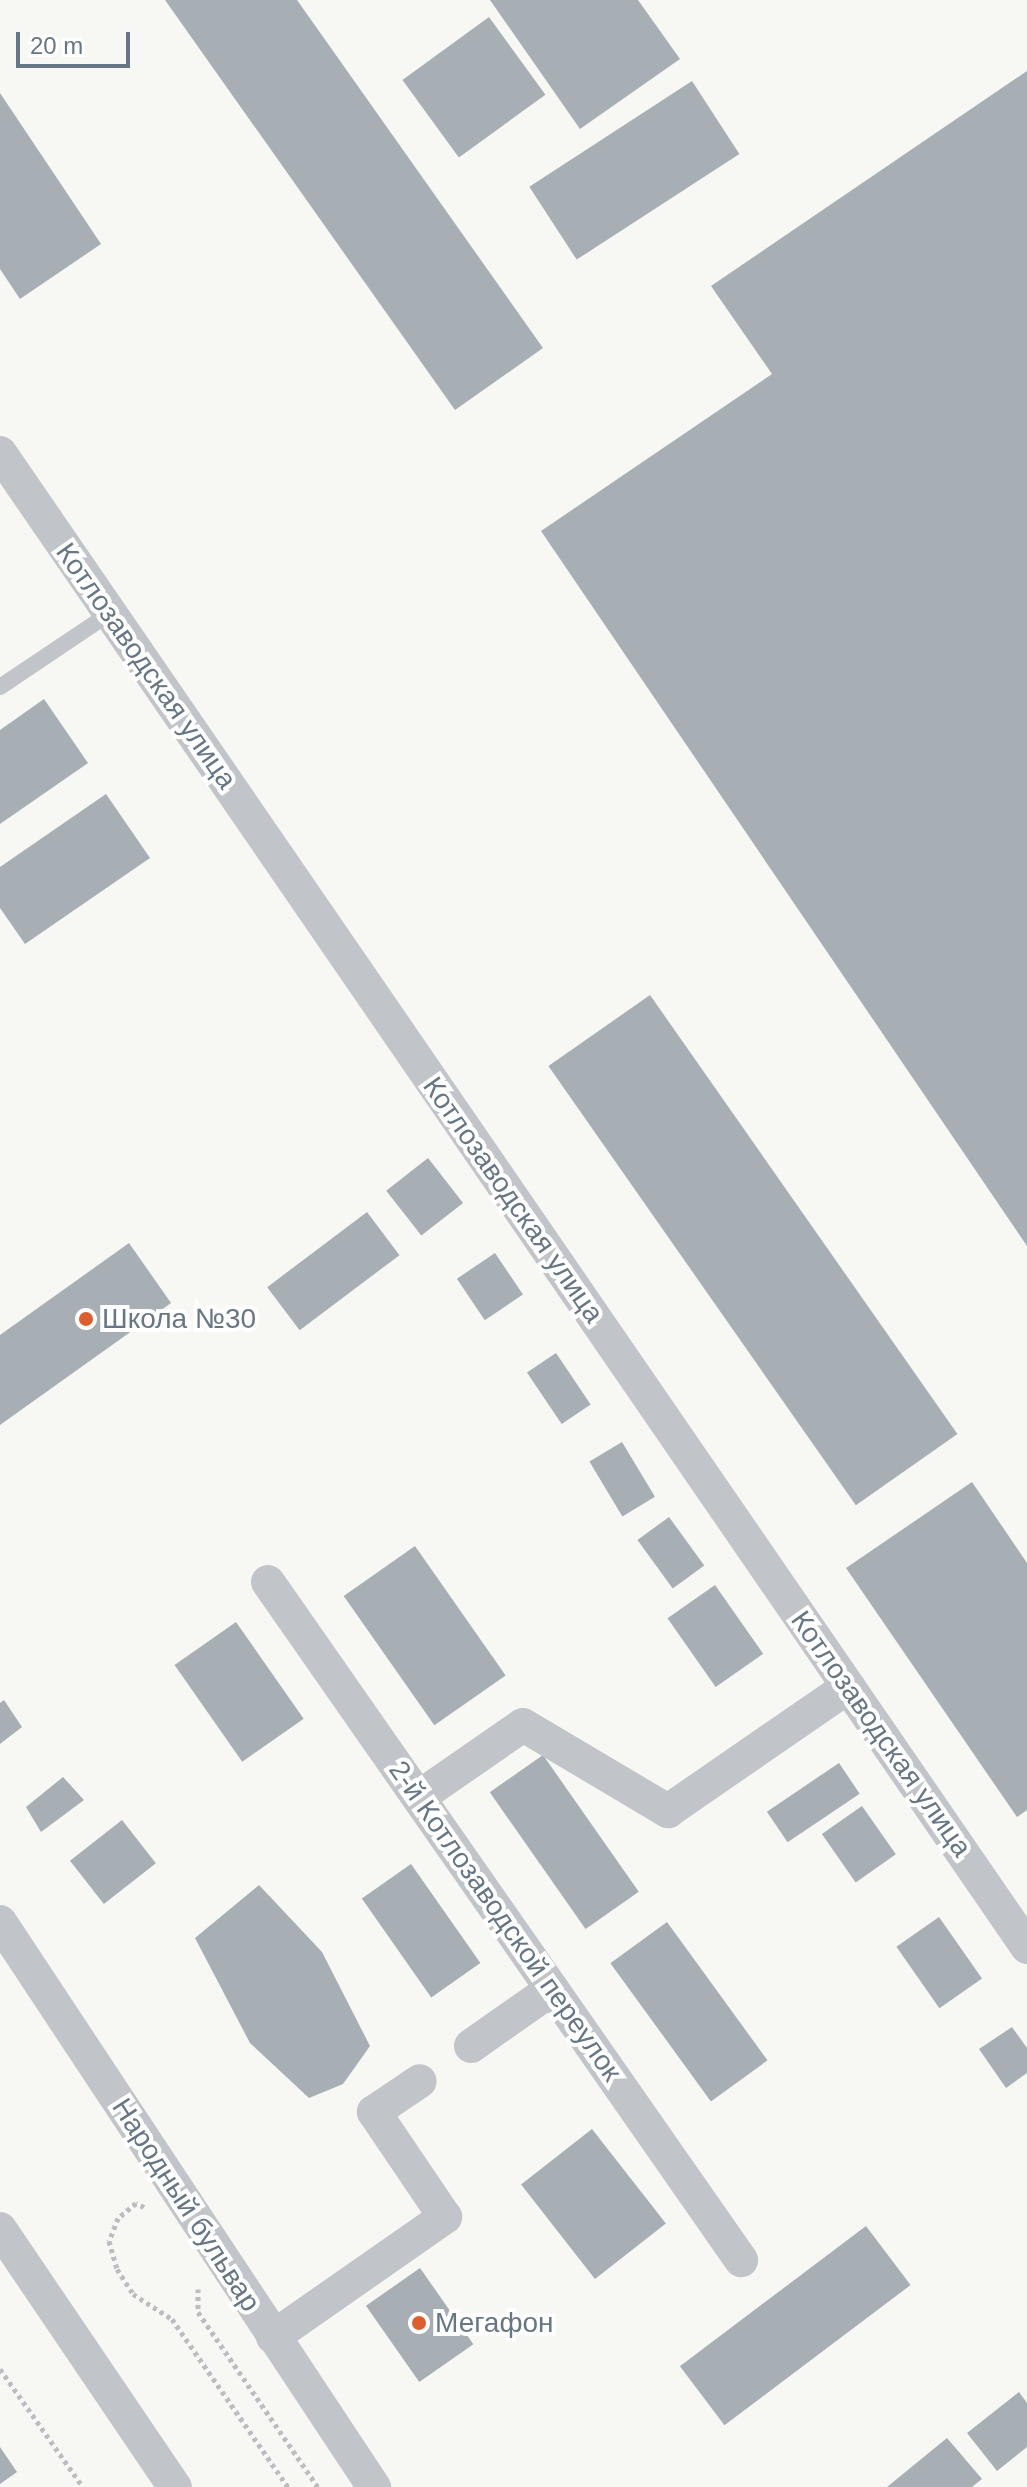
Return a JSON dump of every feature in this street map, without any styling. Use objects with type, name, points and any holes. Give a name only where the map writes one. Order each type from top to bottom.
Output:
[{"type":"street","name":"Котлозаводская улица","points":[[0,453],[1027,1947]]},
{"type":"street","name":"2-й Котлозаводской переулок","points":[[268,1582],[741,2260]]},
{"type":"street","points":[[419,1797],[523,1725],[668,1811],[848,1687]]},
{"type":"street","name":"Народный бульвар","points":[[0,1922],[374,2487]]},
{"type":"street","points":[[471,2046],[552,1989]]},
{"type":"street","points":[[273,2337],[445,2217],[374,2112],[420,2081]]},
{"type":"street","points":[[0,2229],[175,2487]]},
{"type":"lane","points":[[0,687],[110,613]]},
{"type":"path","points":[[155,2212],[136,2203],[118,2218],[109,2241],[117,2269],[133,2294],[172,2319],[288,2487]]},
{"type":"path","points":[[197,2276],[198,2312],[318,2487]]},
{"type":"path","points":[[0,2369],[83,2487]]},
{"type":"building","points":[[165,0],[297,0],[543,348],[455,410]]},
{"type":"building","points":[[490,0],[638,0],[680,59],[580,129]]},
{"type":"building","points":[[489,17],[545,95],[459,158],[402,80]]},
{"type":"building","points":[[1027,71],[1027,1246],[541,531],[772,374],[711,286]]},
{"type":"building","points":[[692,81],[739,154],[577,260],[529,187]]},
{"type":"building","points":[[0,93],[101,244],[20,299],[0,269]]},
{"type":"building","points":[[44,699],[88,763],[0,824],[0,730]]},
{"type":"building","points":[[106,794],[150,858],[25,944],[0,908],[0,867]]},
{"type":"building","points":[[650,995],[957,1434],[856,1505],[548,1066]]},
{"type":"building","points":[[428,1158],[463,1203],[421,1236],[386,1191]]},
{"type":"building","points":[[367,1212],[399,1255],[300,1330],[267,1287]]},
{"type":"building","name":"Школа №30","points":[[129,1243],[171,1303],[0,1425],[0,1335]]},
{"type":"building","points":[[495,1253],[523,1294],[485,1320],[457,1279]]},
{"type":"building","points":[[556,1353],[591,1404],[562,1424],[527,1373]]},
{"type":"building","points":[[622,1442],[655,1497],[622,1516],[589,1462]]},
{"type":"building","points":[[972,1482],[1027,1563],[1027,1810],[1017,1817],[846,1568]]},
{"type":"building","points":[[669,1517],[704,1566],[673,1588],[637,1540]]},
{"type":"building","points":[[415,1546],[506,1675],[434,1725],[344,1596]]},
{"type":"building","points":[[715,1585],[763,1654],[716,1687],[667,1618]]},
{"type":"building","points":[[236,1622],[304,1719],[242,1762],[175,1665]]},
{"type":"building","points":[[4,1700],[22,1727],[0,1744],[0,1703]]},
{"type":"building","points":[[543,1755],[639,1892],[586,1929],[490,1792]]},
{"type":"building","points":[[839,1763],[860,1794],[788,1842],[767,1812]]},
{"type":"building","points":[[63,1777],[84,1800],[41,1832],[26,1807]]},
{"type":"building","points":[[862,1806],[896,1854],[856,1882],[822,1834]]},
{"type":"building","points":[[122,1820],[156,1863],[104,1904],[70,1861]]},
{"type":"building","points":[[411,1864],[480,1963],[431,1998],[362,1898]]},
{"type":"building","points":[[259,1885],[322,1952],[370,2046],[343,2084],[309,2098],[250,2043],[195,1938]]},
{"type":"building","points":[[939,1917],[982,1978],[939,2008],[896,1947]]},
{"type":"building","points":[[667,1922],[768,2060],[711,2101],[610,1963]]},
{"type":"building","points":[[1012,2027],[1027,2048],[1027,2073],[1006,2088],[979,2049]]},
{"type":"building","points":[[592,2129],[666,2224],[595,2279],[521,2184]]},
{"type":"building","points":[[866,2226],[911,2285],[724,2425],[680,2366]]},
{"type":"building","name":"Мегафон","points":[[420,2268],[473,2344],[419,2382],[366,2306]]},
{"type":"building","points":[[1019,2392],[1027,2403],[1027,2447],[997,2471],[967,2433]]},
{"type":"building","points":[[947,2438],[982,2479],[972,2487],[887,2487]]},
{"type":"building","points":[[0,2447],[17,2472],[0,2484]]},
{"type":"place","name":"Школа №30","points":[[86,1319]]},
{"type":"place","name":"Мегафон","points":[[419,2323]]}]
